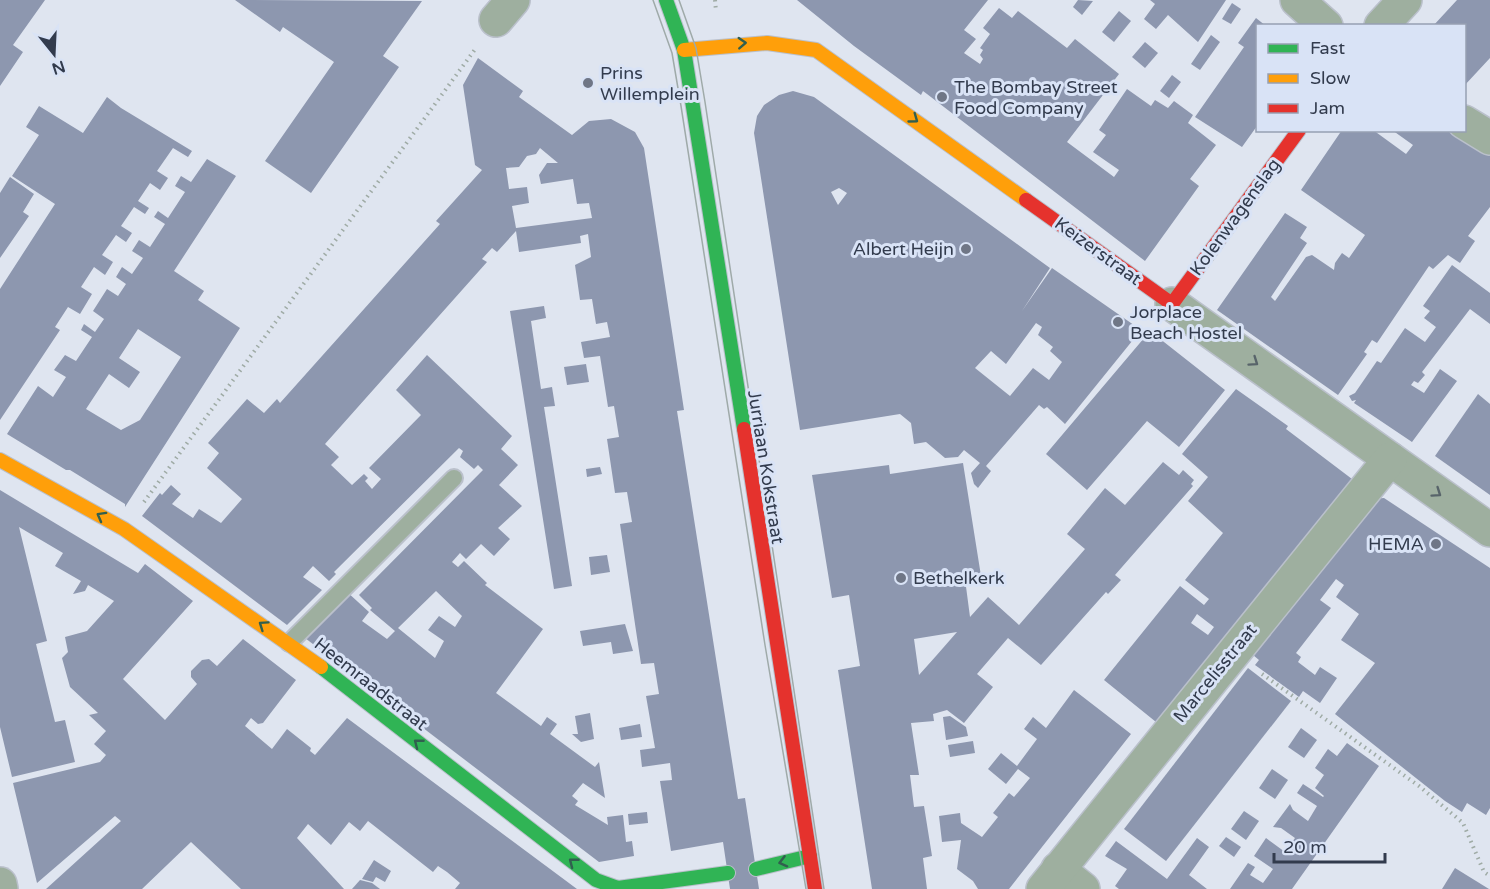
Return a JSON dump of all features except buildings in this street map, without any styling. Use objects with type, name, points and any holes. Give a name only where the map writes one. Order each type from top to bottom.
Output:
[{"type":"street","name":"Jurriaan Kokstraat","points":[[666,0],[684,50],[815,889]]},
{"type":"street","points":[[1297,0],[1324,24]]},
{"type":"street","points":[[1383,24],[1405,0]]},
{"type":"street","name":"Keizerstraat","points":[[684,50],[719,44],[766,42],[791,43],[816,50],[1490,530]]},
{"type":"street","points":[[1466,123],[1490,138]]},
{"type":"street","name":"Kolenwagenslag","points":[[1172,304],[1298,132]]},
{"type":"street","name":"Marcelisstraat","points":[[1050,879],[1390,459]]},
{"type":"street","name":"Heemraadstraat","points":[[0,460],[124,529],[289,643],[596,880],[618,888],[728,873]]},
{"type":"street","points":[[756,869],[810,856]]},
{"type":"street","points":[[1050,879],[1083,889]]},
{"type":"street","points":[[0,884],[1,889]]},
{"type":"lane","points":[[289,643],[454,477]]},
{"type":"path","points":[[124,529],[505,10]]},
{"type":"path","points":[[1232,653],[1419,786],[1462,823],[1484,872],[1490,876]]},
{"type":"tram line","points":[[653,0],[672,53],[765,645],[806,889]]},
{"type":"tram line","points":[[679,0],[696,48],[705,102],[824,889]]},
{"type":"traffic: fast","points":[[666,0],[684,50],[744,429]]},
{"type":"traffic: fast","points":[[321,667],[596,880],[618,888],[728,873]]},
{"type":"traffic: fast","points":[[756,869],[810,856]]},
{"type":"traffic: slow","points":[[684,50],[767,43],[816,50],[1026,200]]},
{"type":"traffic: slow","points":[[0,460],[124,529],[321,667]]},
{"type":"traffic: jam","points":[[1026,200],[1172,304],[1298,132]]},
{"type":"traffic: jam","points":[[744,429],[815,889]]},
{"type":"place","name":"Prins Willemplein","points":[[588,83]]},
{"type":"place","name":"The Bombay Street Food Company","points":[[942,97]]},
{"type":"place","name":"Albert Heijn","points":[[966,249]]},
{"type":"place","name":"Jorplace Beach Hostel","points":[[1118,322]]},
{"type":"place","name":"HEMA","points":[[1436,544]]},
{"type":"place","name":"Bethelkerk","points":[[901,578]]}]
